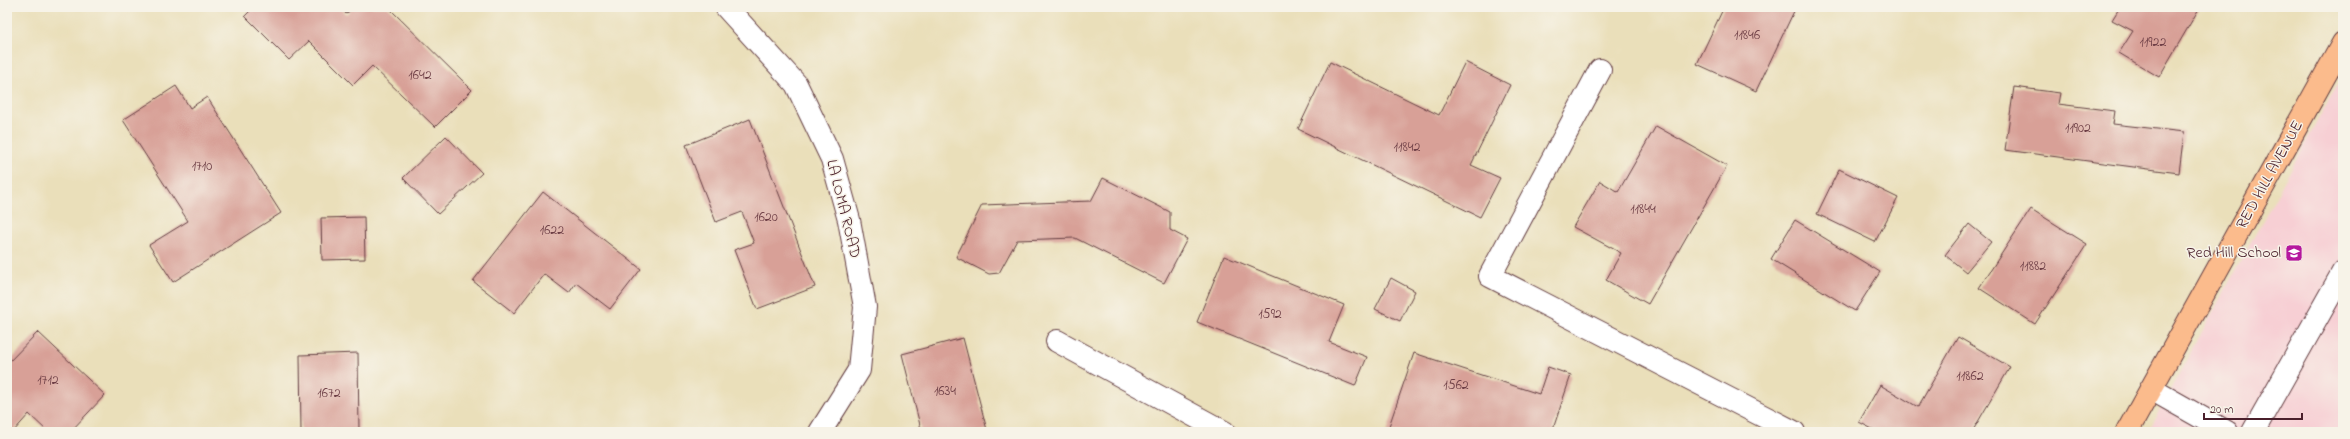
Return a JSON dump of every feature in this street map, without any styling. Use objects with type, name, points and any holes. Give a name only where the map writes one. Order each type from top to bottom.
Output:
[{"type":"main road","name":"RED HILL AVENUE","points":[[2127,432],[2343,43]]},
{"type":"street","name":"LA LOMA ROAD","points":[[726,7],[796,84],[832,159],[849,220],[865,307],[858,370],[820,432]]},
{"type":"street","points":[[1600,70],[1490,276],[1794,432]]},
{"type":"street","points":[[2253,432],[2343,272]]},
{"type":"street","points":[[1057,340],[1224,432]]},
{"type":"street","points":[[2151,389],[2227,432]]},
{"type":"shaded area","name":"Red Hill School","points":[[2343,74],[2343,432],[2147,432]]},
{"type":"building","points":[[254,7],[339,7],[346,14],[354,7],[388,7],[472,90],[435,127],[372,66],[353,85],[309,41],[289,60],[245,16]]},
{"type":"building","points":[[1724,7],[1796,7],[1756,91],[1697,64]]},
{"type":"building","points":[[2120,7],[2200,7],[2159,77],[2119,53],[2133,31],[2112,20]]},
{"type":"building","points":[[1330,62],[1439,115],[1465,62],[1510,85],[1471,165],[1500,178],[1480,217],[1298,129]]},
{"type":"building","points":[[176,86],[190,108],[207,97],[281,213],[173,282],[149,245],[188,221],[123,120]]},
{"type":"building","points":[[2014,87],[2060,93],[2058,104],[2115,111],[2113,124],[2184,132],[2179,173],[2005,150]]},
{"type":"building","points":[[750,119],[815,287],[757,309],[734,250],[754,243],[742,212],[716,222],[686,145]]},
{"type":"building","points":[[1656,126],[1727,166],[1648,304],[1606,280],[1621,253],[1573,227],[1600,181],[1618,192]]},
{"type":"building","points":[[446,136],[482,173],[438,214],[403,178]]},
{"type":"building","points":[[1839,169],[1898,198],[1875,242],[1817,214]]},
{"type":"building","points":[[1103,178],[1170,212],[1170,230],[1187,239],[1164,283],[1075,238],[1017,240],[999,273],[989,274],[956,257],[982,205],[1091,201]]},
{"type":"building","points":[[543,192],[641,269],[610,309],[576,283],[569,293],[544,274],[514,313],[473,281]]},
{"type":"building","points":[[2031,209],[2087,244],[2035,324],[1979,288]]},
{"type":"building","points":[[364,217],[365,259],[322,260],[321,218]]},
{"type":"building","points":[[1795,220],[1880,272],[1855,311],[1771,259]]},
{"type":"building","points":[[1969,224],[1991,242],[1966,272],[1945,255]]},
{"type":"building","points":[[1224,256],[1344,305],[1329,342],[1367,357],[1355,386],[1197,322]]},
{"type":"building","points":[[1391,278],[1415,291],[1400,321],[1375,309]]},
{"type":"building","points":[[38,332],[105,395],[70,432],[48,432],[29,414],[13,432],[7,426],[7,364]]},
{"type":"building","points":[[1958,337],[2010,367],[1972,432],[1878,432],[1859,422],[1880,385],[1918,407]]},
{"type":"building","points":[[963,338],[987,430],[978,432],[911,432],[921,429],[902,354]]},
{"type":"building","points":[[358,353],[359,432],[301,432],[300,355]]},
{"type":"building","points":[[1414,353],[1539,394],[1548,367],[1571,375],[1552,432],[1387,432]]},
{"type":"place","name":"Red Hill School","points":[[2294,253]]}]
